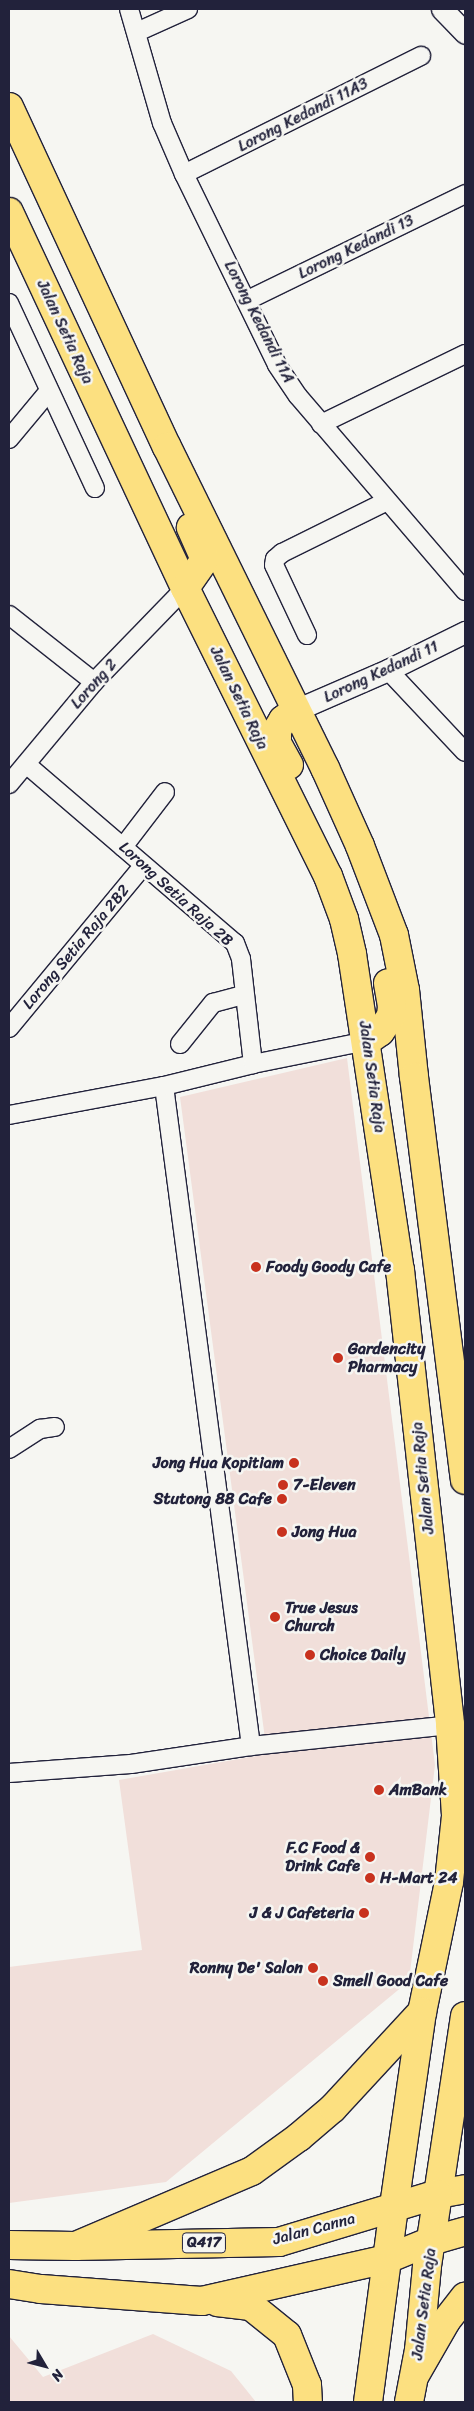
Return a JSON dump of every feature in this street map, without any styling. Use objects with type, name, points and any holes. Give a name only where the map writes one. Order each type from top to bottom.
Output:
[{"type":"main road","points":[[9,107],[167,447],[326,768],[360,846],[394,935],[403,981],[465,1481],[445,1489],[438,1497],[435,1582]]},
{"type":"main road","name":"Jalan Setia Raja","points":[[9,212],[185,588],[328,876],[344,919],[352,954],[367,1041],[400,1270],[450,1725],[456,1816],[449,1882],[422,2012],[387,2259]]},
{"type":"main road","points":[[167,447],[166,472],[203,555],[201,567],[185,588]]},
{"type":"main road","points":[[296,710],[283,720],[277,730],[277,743],[320,822],[356,908],[362,938],[352,954]]},
{"type":"main road","points":[[326,768],[324,798],[354,864],[374,915],[392,1006],[391,1016],[387,1024],[380,1032],[367,1041]]},
{"type":"main road","points":[[75,2246],[252,2170],[299,2137],[333,2108],[422,2012]]},
{"type":"main road","points":[[202,2301],[387,2259],[431,2240],[465,2017]]},
{"type":"main road","name":"Jalan Canna","points":[[9,2245],[75,2246],[279,2242],[438,2194],[465,2189]]},
{"type":"main road","name":"Jalan Setia Raja","points":[[412,2389],[431,2240],[465,2230]]},
{"type":"main road","points":[[368,2402],[387,2259]]},
{"type":"main road","points":[[9,2284],[41,2289],[251,2306],[287,2335],[307,2385],[308,2402]]},
{"type":"main road","points":[[412,2389],[446,2321],[465,2296]]},
{"type":"street","name":"Lorong Kedandi 11A","points":[[129,9],[162,123],[184,174],[248,300],[277,365],[298,396],[465,591]]},
{"type":"street","points":[[137,32],[188,9]]},
{"type":"street","points":[[442,9],[465,33]]},
{"type":"street","name":"Lorong Kedandi 11A3","points":[[184,174],[421,56]]},
{"type":"street","name":"Lorong Kedandi 13","points":[[248,300],[465,194]]},
{"type":"street","points":[[9,304],[95,488]]},
{"type":"street","points":[[322,424],[465,354]]},
{"type":"street","points":[[9,439],[49,391]]},
{"type":"street","points":[[307,635],[274,565],[275,559],[282,553],[387,501]]},
{"type":"street","name":"Lorong 2","points":[[9,784],[94,682],[185,588]]},
{"type":"street","points":[[9,615],[94,682]]},
{"type":"street","name":"Lorong Kedandi 11","points":[[296,710],[388,670],[465,632]]},
{"type":"street","points":[[388,670],[465,752]]},
{"type":"street","name":"Lorong Setia Raja 2B","points":[[26,764],[235,944],[241,959],[243,995],[253,1064]]},
{"type":"street","points":[[123,846],[166,792]]},
{"type":"street","name":"Lorong Setia Raja 2B2","points":[[9,1028],[143,866]]},
{"type":"street","points":[[180,1044],[213,1003],[243,995]]},
{"type":"street","points":[[9,1115],[164,1086],[253,1064],[367,1041]]},
{"type":"street","points":[[164,1086],[251,1746]]},
{"type":"street","points":[[9,1449],[40,1428],[55,1427]]},
{"type":"street","points":[[9,1773],[131,1764],[251,1746],[450,1725]]},
{"type":"shaded area","points":[[347,1058],[435,1765],[409,1981],[166,2182],[9,2203],[9,1967],[142,1950],[119,1780],[267,1754],[180,1097]]},
{"type":"shaded area","points":[[153,2334],[231,2371],[256,2402],[9,2402],[9,2336],[43,2377]]},
{"type":"place","name":"Foody Goody Cafe","points":[[256,1267]]},
{"type":"place","name":"Gardencity Pharmacy","points":[[338,1358]]},
{"type":"place","name":"Jong Hua Kopitiam","points":[[294,1463]]},
{"type":"place","name":"7-Eleven","points":[[283,1485]]},
{"type":"place","name":"Stutong 88 Cafe","points":[[282,1499]]},
{"type":"place","name":"Jong Hua","points":[[282,1532]]},
{"type":"place","name":"True Jesus Church","points":[[275,1617]]},
{"type":"place","name":"Choice Daily","points":[[310,1655]]},
{"type":"place","name":"AmBank","points":[[379,1790]]},
{"type":"place","name":"F.C Food & Drink Cafe","points":[[370,1857]]},
{"type":"place","name":"H-Mart 24","points":[[370,1878]]},
{"type":"place","name":"J & J Cafeteria","points":[[364,1913]]},
{"type":"place","name":"Ronny De' Salon","points":[[313,1968]]},
{"type":"place","name":"Smell Good Cafe","points":[[323,1981]]}]
